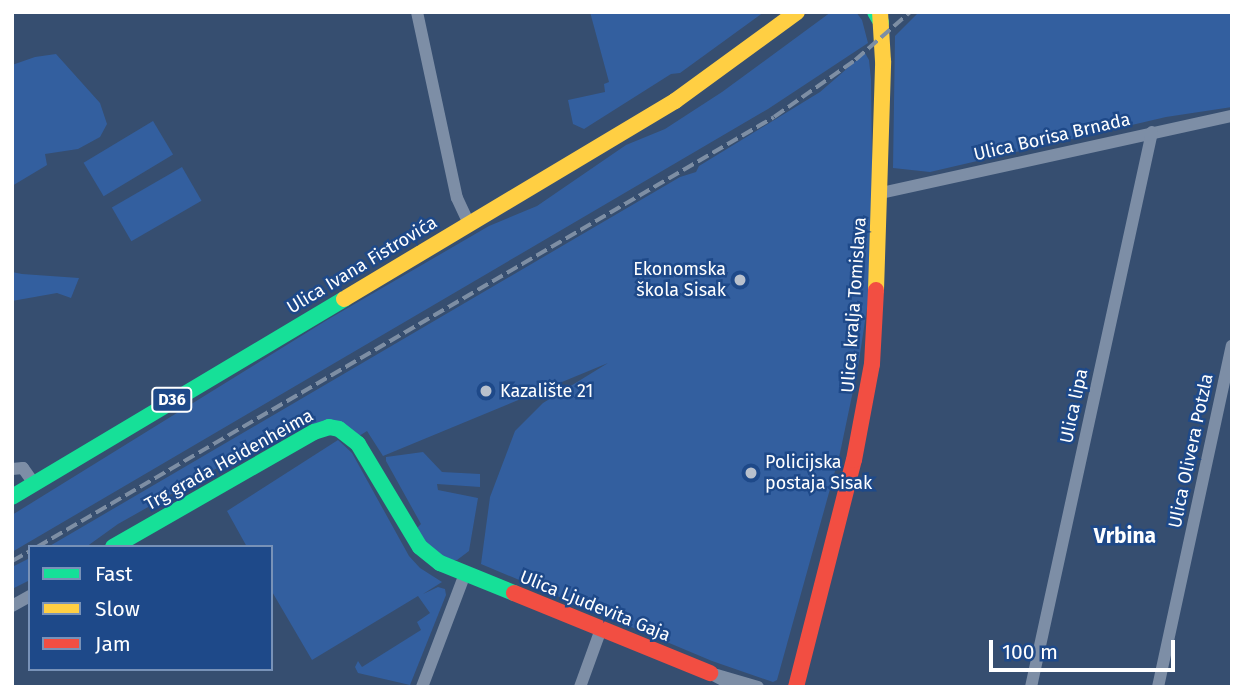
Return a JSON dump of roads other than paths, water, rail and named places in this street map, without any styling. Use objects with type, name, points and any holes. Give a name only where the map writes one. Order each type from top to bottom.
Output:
[{"type":"street","points":[[417,12],[457,198],[469,224]]},
{"type":"street","name":"D36","points":[[766,37],[787,12]]},
{"type":"street","name":"D36","points":[[766,37],[797,12]]},
{"type":"street","name":"Ulica kralja Tomislava","points":[[795,683],[866,405],[874,339],[881,193],[879,15]]},
{"type":"street","name":"Ulica Ivana Fistrovića","points":[[12,497],[675,101],[766,37]]},
{"type":"street","name":"Ulica Borisa Brnada","points":[[881,193],[1232,116]]},
{"type":"street","name":"Ulica lipa","points":[[1031,687],[1152,132]]},
{"type":"street","name":"Ulica Olivera Potzla","points":[[1158,687],[1232,346]]},
{"type":"street","name":"Trg grada Heidenheima","points":[[116,545],[314,432],[329,427],[347,432],[358,444],[420,547],[440,563],[465,574]]},
{"type":"street","points":[[18,469],[34,484]]},
{"type":"street","points":[[422,687],[465,574]]},
{"type":"street","name":"Ulica Ljudevita Gaja","points":[[465,574],[710,673],[758,687]]},
{"type":"street","points":[[12,606],[28,597]]},
{"type":"street","points":[[580,687],[601,629]]},
{"type":"street","name":"Ulica Ljudevita Gaja","points":[[710,673],[736,687]]},
{"type":"railway","points":[[40,545],[774,117],[855,60],[910,12]]},
{"type":"railway","points":[[12,561],[28,552]]},
{"type":"place","name":"Ekonomska škola Sisak","points":[[740,280]]},
{"type":"place","name":"Kazalište 21","points":[[486,391]]},
{"type":"place","name":"Policijska postaja Sisak","points":[[751,473]]},
{"type":"district","name":"Vrbina","points":[[1125,536]]}]
